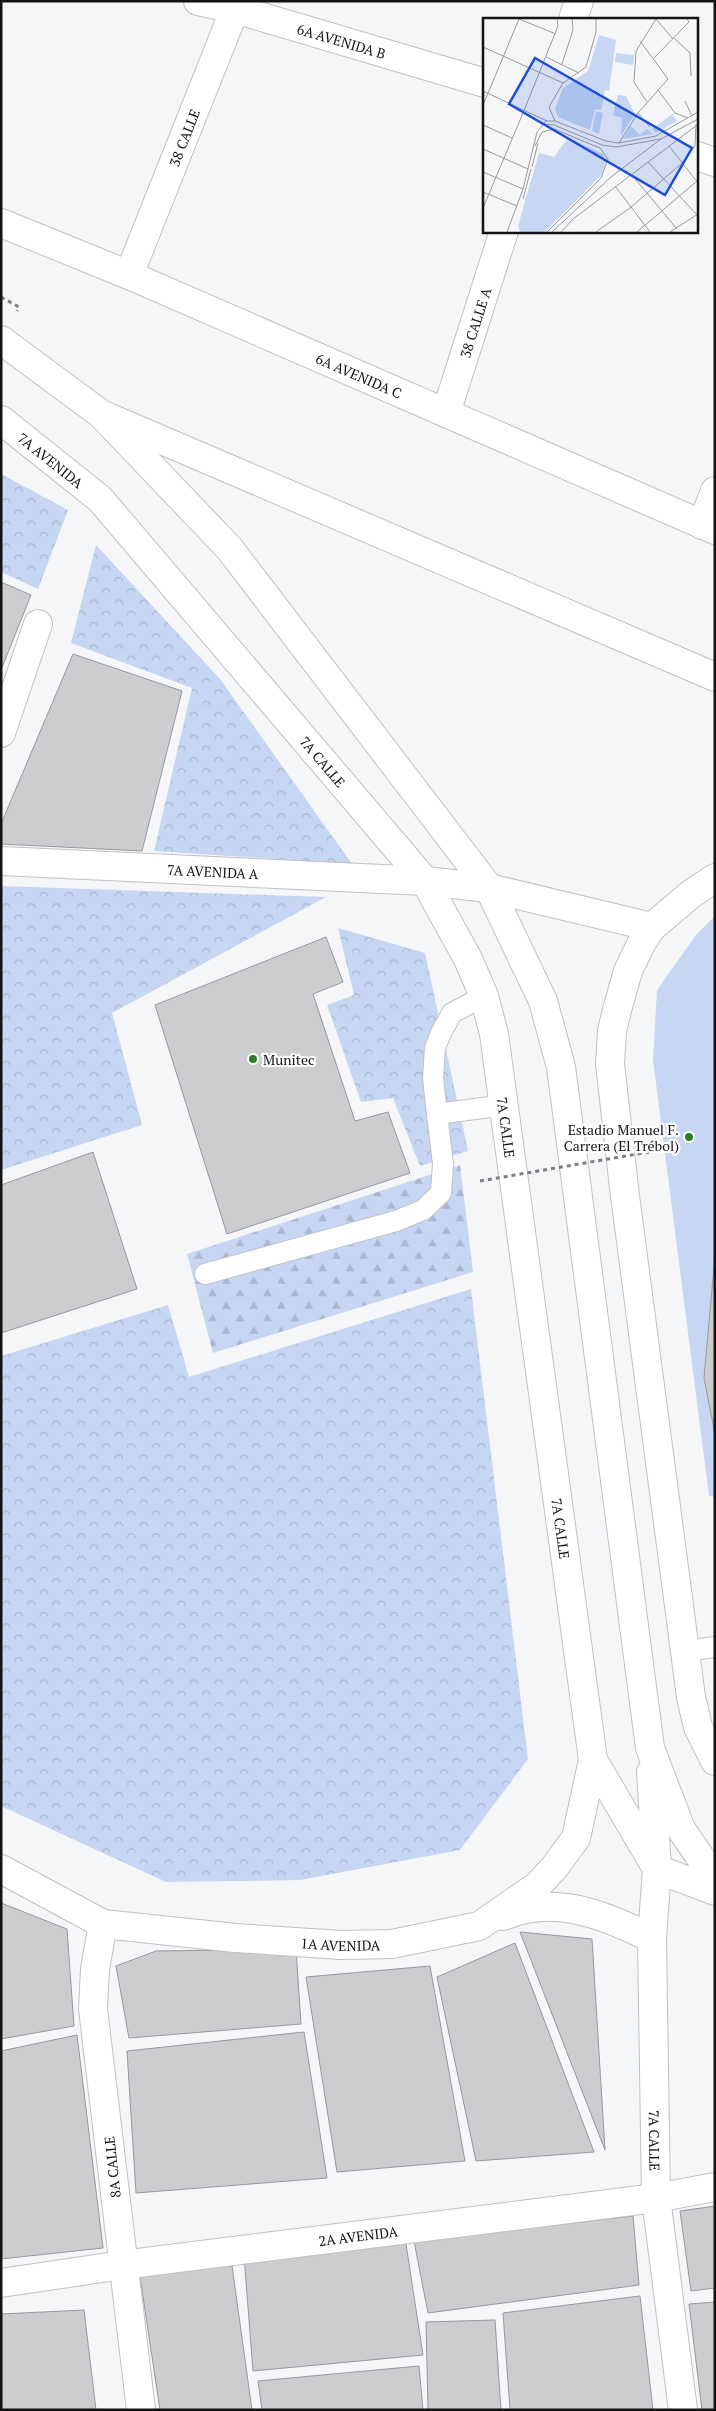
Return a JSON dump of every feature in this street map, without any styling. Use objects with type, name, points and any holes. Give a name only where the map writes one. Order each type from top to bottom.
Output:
[{"type":"main road","name":"6A AVENIDA B","points":[[198,1],[237,5],[483,82]]},
{"type":"main road","points":[[573,18],[579,1]]},
{"type":"main road","name":"38 CALLE","points":[[129,275],[237,5]]},
{"type":"main road","points":[[698,156],[715,162]]},
{"type":"main road","name":"6A AVENIDA C","points":[[1,223],[129,275],[708,527]]},
{"type":"main road","name":"38 CALLE A","points":[[446,413],[504,232]]},
{"type":"main road","points":[[1,340],[101,414],[715,677]]},
{"type":"main road","name":"7A CALLE","points":[[101,414],[229,548],[489,888],[543,1001],[561,1067],[650,1748],[656,1869],[652,1938],[656,2198],[682,2410]]},
{"type":"main road","name":"7A AVENIDA","points":[[1,420],[100,499]]},
{"type":"main road","points":[[708,527],[715,491]]},
{"type":"main road","name":"7A CALLE","points":[[100,499],[425,881],[468,959],[484,996],[494,1034],[505,1106],[594,1760],[656,1869]]},
{"type":"main road","points":[[1,733],[38,624]]},
{"type":"main road","name":"7A AVENIDA A","points":[[1,861],[425,881],[489,888],[652,927]]},
{"type":"main road","points":[[715,878],[690,894],[652,927],[628,971],[612,1031],[610,1064],[625,1196],[684,1651],[698,1727],[715,1761]]},
{"type":"main road","name":"7A CALLE","points":[[650,1748],[682,1829],[715,1878]]},
{"type":"main road","name":"1A AVENIDA","points":[[1,1869],[103,1924],[236,1938],[341,1944],[392,1944],[479,1926],[537,1886],[554,1868],[576,1838],[594,1760]]},
{"type":"main road","points":[[656,1869],[715,1891]]},
{"type":"main road","points":[[479,1926],[518,1910],[560,1906],[602,1915],[652,1938]]},
{"type":"main road","name":"8A CALLE","points":[[103,1924],[95,1969],[93,2010],[140,2410]]},
{"type":"main road","name":"2A AVENIDA","points":[[1,2283],[122,2264],[656,2198],[715,2188]]},
{"type":"lane","points":[[205,1274],[396,1221],[423,1210],[441,1193],[443,1164],[433,1078],[435,1048],[452,1012],[484,996]]},
{"type":"lane","points":[[437,1114],[505,1106]]},
{"type":"lane","points":[[684,1651],[715,1647]]},
{"type":"path","points":[[1,297],[19,307]]},
{"type":"path","points":[[480,1181],[649,1152]]},
{"type":"green space","points":[[1,474],[68,510],[38,589],[1,572]]},
{"type":"green space","points":[[96,545],[220,679],[352,864],[154,851],[192,688],[71,643]]},
{"type":"green space","points":[[1,886],[326,897],[112,1013],[142,1125],[1,1170]]},
{"type":"green space","name":"Estadio Manuel F. Carrera (El Trébol)","points":[[715,916],[715,1497],[709,1496],[653,1060],[657,990],[696,935]]},
{"type":"green space","points":[[338,928],[425,953],[468,1151],[420,1166],[393,1098],[361,1102],[327,1005],[354,995]]},
{"type":"green space","points":[[460,1165],[473,1272],[213,1353],[187,1254]]},
{"type":"green space","points":[[471,1289],[528,1759],[460,1850],[300,1880],[166,1882],[1,1806],[1,1356],[168,1305],[189,1377]]},
{"type":"building","points":[[1,582],[31,595],[1,670]]},
{"type":"building","points":[[73,654],[182,691],[142,851],[1,844],[1,824]]},
{"type":"building","name":"Munitec","points":[[326,937],[343,982],[313,994],[355,1121],[388,1112],[410,1173],[227,1234],[155,1005]]},
{"type":"building","points":[[93,1152],[137,1289],[1,1333],[1,1185]]},
{"type":"building","points":[[715,1256],[715,1434],[704,1378]]},
{"type":"building","points":[[1,1903],[67,1929],[74,2026],[1,2039]]},
{"type":"building","points":[[520,1932],[592,1939],[605,2150]]},
{"type":"building","points":[[515,1943],[594,2152],[476,2161],[437,1977]]},
{"type":"building","points":[[296,1949],[301,2024],[129,2038],[116,1966],[156,1951]]},
{"type":"building","points":[[430,1966],[465,2161],[337,2172],[306,1977]]},
{"type":"building","points":[[304,2032],[327,2178],[136,2193],[127,2051]]},
{"type":"building","points":[[77,2035],[103,2248],[1,2259],[1,2051]]},
{"type":"building","points":[[715,2206],[715,2288],[691,2291],[680,2211]]},
{"type":"building","points":[[633,2216],[639,2285],[428,2313],[414,2241]]},
{"type":"building","points":[[406,2244],[423,2355],[253,2371],[244,2256]]},
{"type":"building","points":[[232,2266],[252,2410],[160,2410],[139,2270]]},
{"type":"building","points":[[640,2296],[653,2410],[510,2410],[503,2313]]},
{"type":"building","points":[[715,2302],[715,2410],[702,2410],[689,2304]]},
{"type":"building","points":[[84,2310],[96,2410],[1,2410],[1,2314]]},
{"type":"building","points":[[495,2320],[501,2410],[428,2410],[426,2322]]},
{"type":"building","points":[[419,2366],[423,2410],[262,2410],[258,2381]]},
{"type":"place","name":"Munitec","points":[[253,1059]]},
{"type":"place","name":"Estadio Manuel F. Carrera (El Trébol)","points":[[689,1137]]}]
